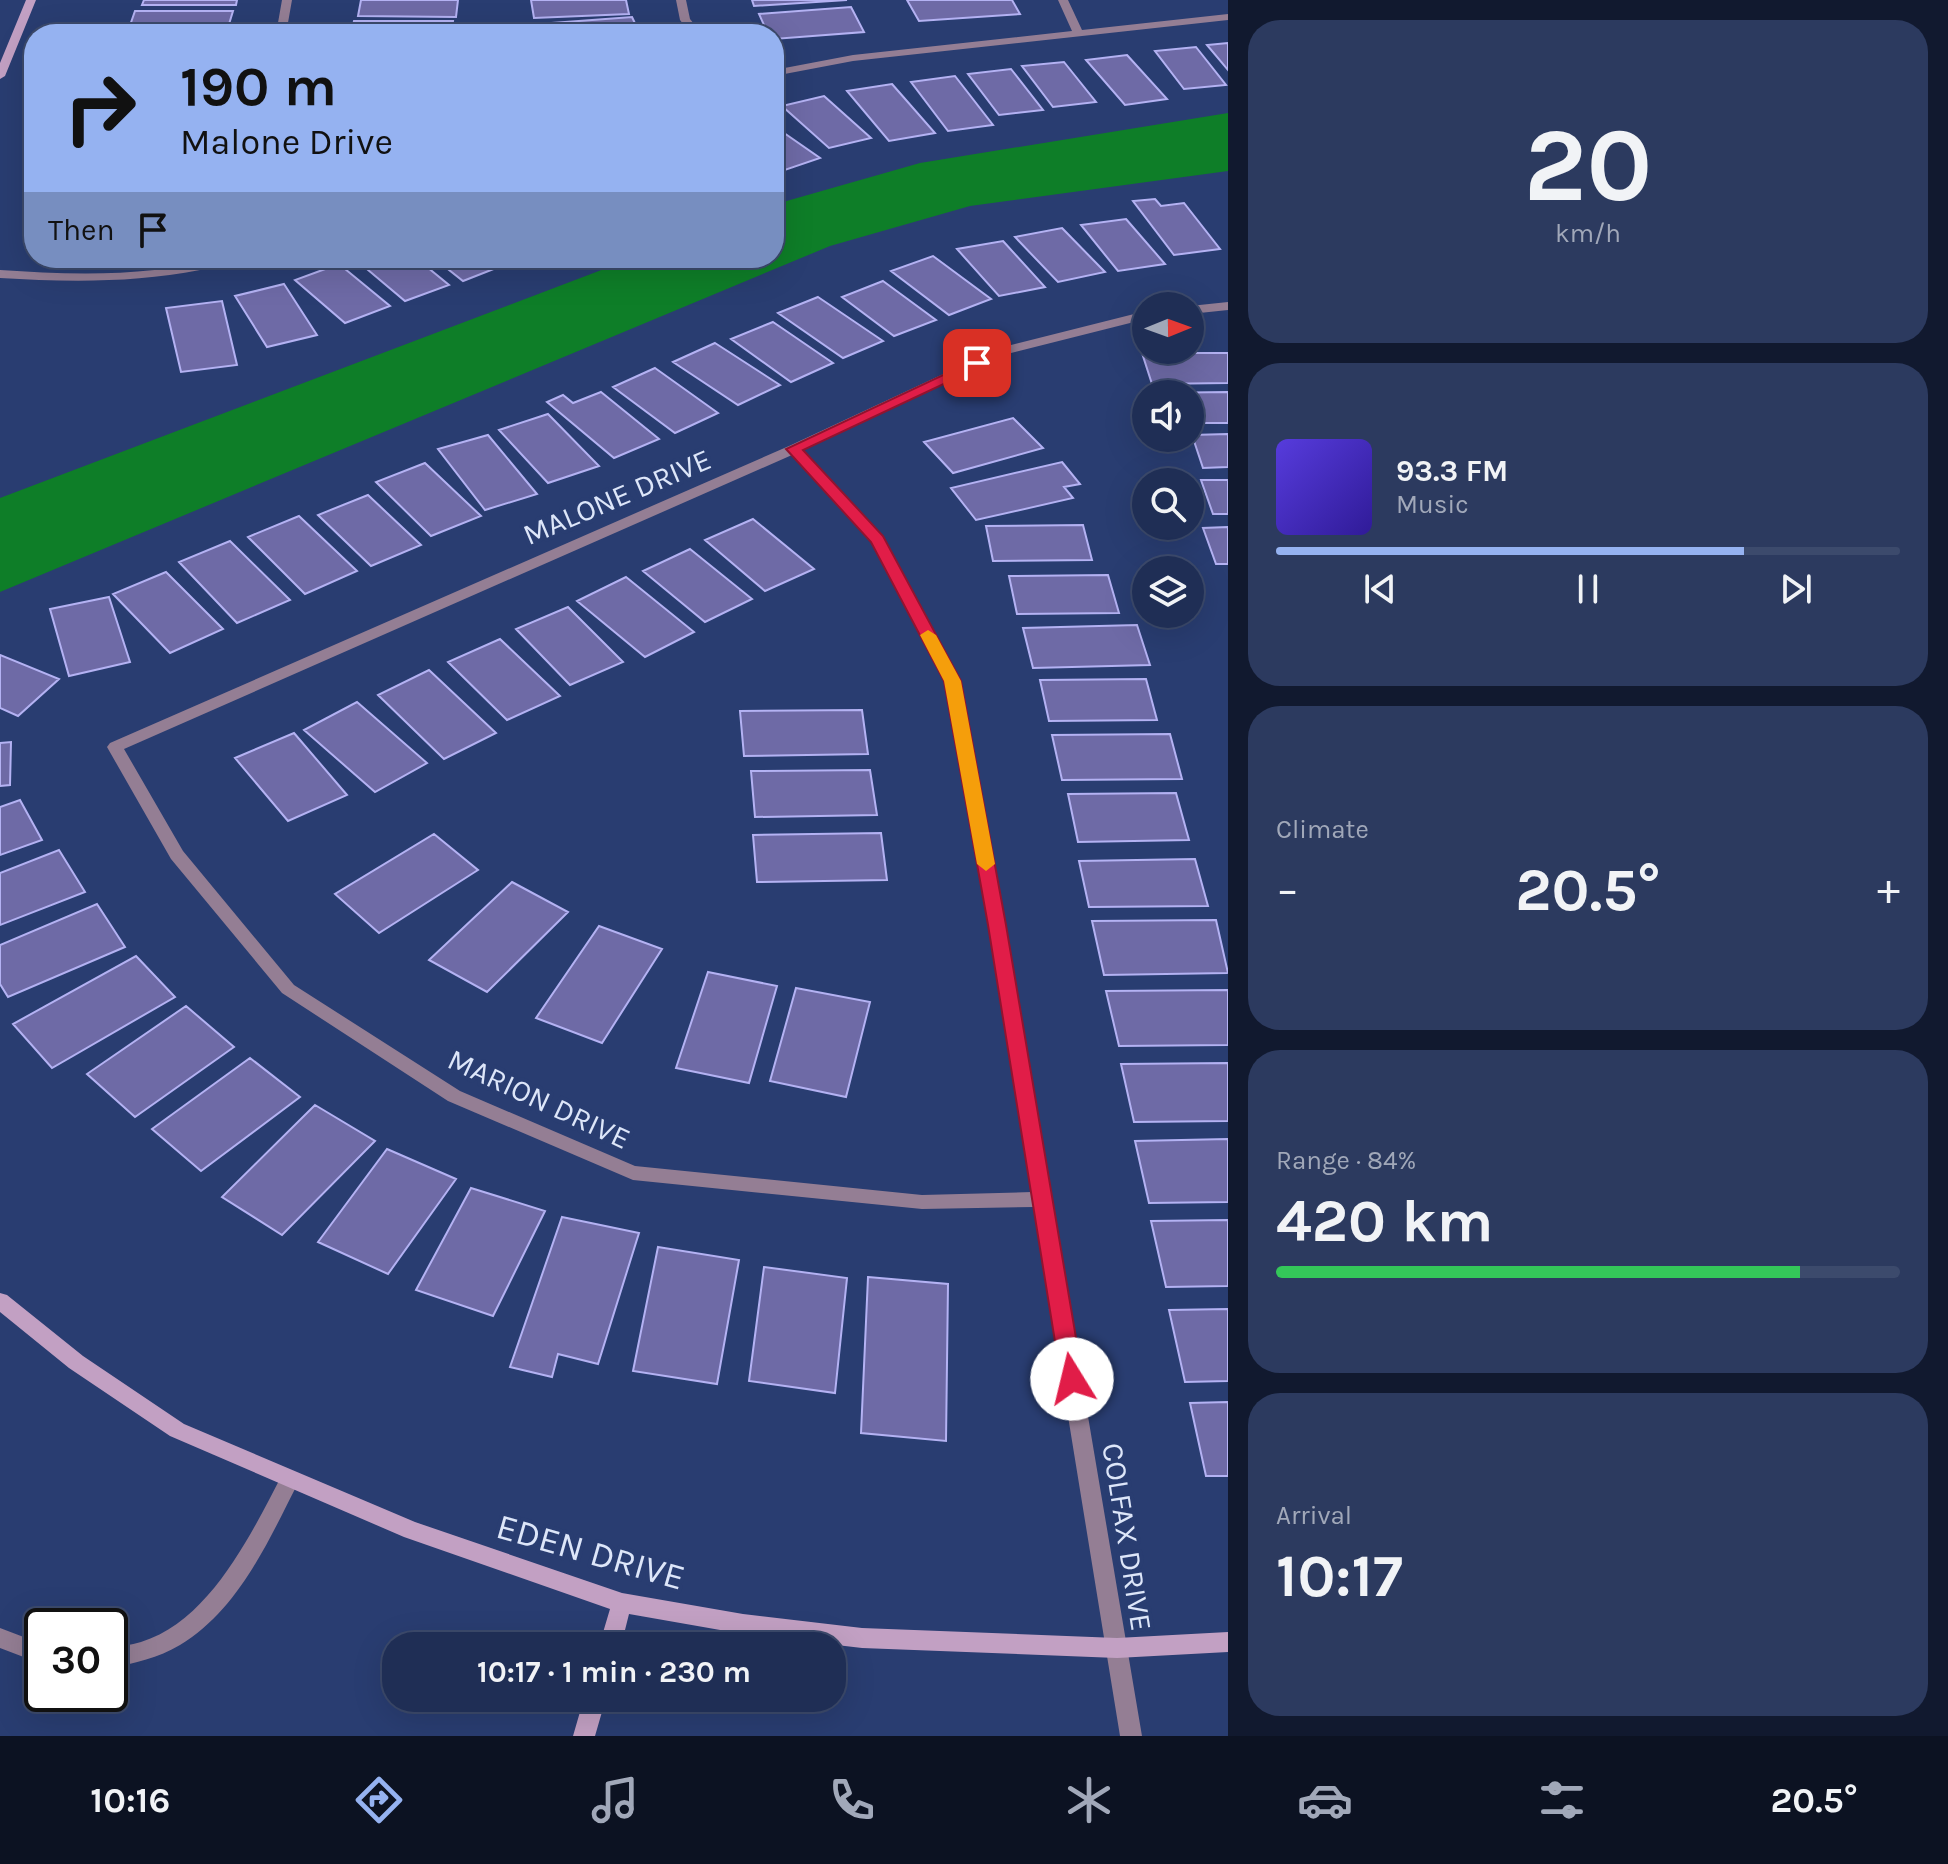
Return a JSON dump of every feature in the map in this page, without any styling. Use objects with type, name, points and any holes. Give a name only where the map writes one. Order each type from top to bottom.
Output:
[{"type":"street","points":[[2,70],[31,0]]},
{"type":"street","points":[[283,24],[287,0]]},
{"type":"street","points":[[681,0],[688,24]]},
{"type":"street","points":[[1063,0],[1079,35]]},
{"type":"street","points":[[784,71],[853,58],[1228,17]]},
{"type":"street","points":[[0,274],[71,279],[189,268]]},
{"type":"street","points":[[1204,309],[1228,306]]},
{"type":"street","name":"MALONE DRIVE","points":[[115,747],[794,449],[1003,351],[1132,319]]},
{"type":"street","name":"COLFAX DRIVE","points":[[794,449],[878,540],[952,681],[1131,1736]]},
{"type":"street","name":"MARION DRIVE","points":[[115,747],[177,855],[288,989],[454,1096],[633,1173],[922,1202],[1042,1199]]},
{"type":"street","name":"EDEN DRIVE","points":[[0,1301],[76,1362],[177,1430],[289,1481],[411,1530],[622,1603],[743,1624],[862,1638],[1117,1648],[1228,1642]]},
{"type":"street","points":[[128,1653],[169,1642],[206,1614],[251,1553],[289,1481]]},
{"type":"street","points":[[614,1632],[622,1603]]},
{"type":"street","points":[[0,1638],[24,1647]]},
{"type":"street","points":[[584,1736],[591,1712]]},
{"type":"green space","points":[[1228,113],[1228,171],[970,206],[830,246],[784,265],[784,202],[920,163]]},
{"type":"green space","points":[[607,268],[777,268],[0,592],[0,498]]},
{"type":"building","points":[[144,0],[237,0],[236,5],[142,5]]},
{"type":"building","points":[[361,0],[458,0],[456,17],[358,16]]},
{"type":"building","points":[[531,0],[626,0],[629,14],[534,18]]},
{"type":"building","points":[[752,0],[847,0],[754,6]]},
{"type":"building","points":[[907,0],[1012,0],[1020,14],[919,21]]},
{"type":"building","points":[[851,7],[864,32],[784,38],[784,24],[764,24],[759,14]]},
{"type":"building","points":[[135,11],[233,11],[229,24],[130,24]]},
{"type":"building","points":[[632,17],[635,24],[539,24]]},
{"type":"building","points":[[354,21],[453,21],[453,24],[353,24]]},
{"type":"building","points":[[1228,43],[1228,70],[1207,45]]},
{"type":"building","points":[[1196,47],[1226,85],[1184,89],[1155,51]]},
{"type":"building","points":[[1127,55],[1167,99],[1125,105],[1086,60]]},
{"type":"building","points":[[1064,62],[1096,102],[1053,107],[1022,66]]},
{"type":"building","points":[[1011,69],[1043,110],[999,115],[968,74]]},
{"type":"building","points":[[955,76],[993,125],[948,131],[911,82]]},
{"type":"building","points":[[892,84],[935,133],[889,141],[847,91]]},
{"type":"building","points":[[824,96],[871,138],[829,148],[784,106]]},
{"type":"building","points":[[784,133],[820,158],[784,170]]},
{"type":"building","points":[[1155,199],[1161,206],[1184,203],[1220,249],[1174,255],[1133,201]]},
{"type":"building","points":[[1126,219],[1165,264],[1118,271],[1081,225]]},
{"type":"building","points":[[1062,228],[1105,272],[1058,282],[1015,237]]},
{"type":"building","points":[[1003,241],[1045,287],[999,296],[957,249]]},
{"type":"building","points":[[933,256],[991,299],[949,315],[891,271]]},
{"type":"building","points":[[328,268],[344,268],[390,306],[345,323],[295,280]]},
{"type":"building","points":[[366,268],[428,268],[449,285],[405,301]]},
{"type":"building","points":[[447,268],[496,268],[463,281]]},
{"type":"building","points":[[883,281],[936,320],[894,336],[842,297]]},
{"type":"building","points":[[284,284],[317,335],[267,347],[235,296]]},
{"type":"building","points":[[818,297],[883,341],[843,358],[778,313]]},
{"type":"building","points":[[222,301],[237,365],[181,372],[166,308]]},
{"type":"building","points":[[773,322],[833,363],[791,382],[731,339]]},
{"type":"building","points":[[715,343],[780,385],[738,405],[673,362]]},
{"type":"building","points":[[1204,353],[1228,353],[1228,383],[1151,380],[1146,364],[1204,364]]},
{"type":"building","points":[[655,368],[718,413],[675,433],[613,387]]},
{"type":"building","points":[[601,392],[659,439],[614,458],[547,402],[563,395],[573,403]]},
{"type":"building","points":[[1204,392],[1228,392],[1228,423],[1204,423]]},
{"type":"building","points":[[548,414],[599,466],[548,483],[499,430]]},
{"type":"building","points":[[1013,418],[1043,448],[953,473],[924,442]]},
{"type":"building","points":[[1228,434],[1228,467],[1203,468],[1198,452],[1204,452],[1204,435]]},
{"type":"building","points":[[488,435],[537,494],[485,510],[438,449]]},
{"type":"building","points":[[1062,462],[1080,484],[1064,487],[1073,498],[976,520],[951,488]]},
{"type":"building","points":[[425,463],[481,516],[431,536],[376,482]]},
{"type":"building","points":[[1204,480],[1228,480],[1228,514],[1213,514]]},
{"type":"building","points":[[368,495],[421,545],[371,566],[318,515]]},
{"type":"building","points":[[299,516],[357,571],[305,594],[248,537]]},
{"type":"building","points":[[753,519],[814,569],[765,591],[705,540]]},
{"type":"building","points":[[1083,525],[1092,560],[993,561],[986,526]]},
{"type":"building","points":[[1228,527],[1228,564],[1216,564],[1204,528]]},
{"type":"building","points":[[230,541],[290,600],[237,623],[179,562]]},
{"type":"building","points":[[690,549],[752,599],[705,622],[643,571]]},
{"type":"building","points":[[166,572],[223,629],[170,653],[113,594]]},
{"type":"building","points":[[1108,575],[1119,613],[1017,614],[1009,576]]},
{"type":"building","points":[[626,577],[694,632],[645,657],[577,601]]},
{"type":"building","points":[[109,597],[130,662],[69,676],[50,609]]},
{"type":"building","points":[[568,607],[623,662],[570,685],[516,629]]},
{"type":"building","points":[[1132,625],[1132,628],[1138,628],[1150,665],[1033,668],[1023,628]]},
{"type":"building","points":[[500,639],[560,696],[507,720],[448,662]]},
{"type":"building","points":[[0,655],[59,679],[18,716],[0,708]]},
{"type":"building","points":[[429,670],[496,733],[444,759],[378,695]]},
{"type":"building","points":[[1146,679],[1157,720],[1049,721],[1040,680]]},
{"type":"building","points":[[357,702],[427,763],[375,792],[304,730]]},
{"type":"building","points":[[862,710],[868,754],[744,756],[740,711]]},
{"type":"building","points":[[294,733],[347,795],[288,821],[235,758]]},
{"type":"building","points":[[1170,734],[1182,779],[1062,780],[1052,735]]},
{"type":"building","points":[[11,742],[10,785],[0,786],[0,743]]},
{"type":"building","points":[[870,770],[877,815],[755,817],[751,771]]},
{"type":"building","points":[[1176,793],[1189,840],[1078,842],[1068,794]]},
{"type":"building","points":[[20,800],[42,840],[0,855],[0,807]]},
{"type":"building","points":[[881,833],[887,880],[757,882],[753,835]]},
{"type":"building","points":[[434,834],[478,870],[379,933],[335,894]]},
{"type":"building","points":[[59,850],[85,892],[0,925],[0,873]]},
{"type":"building","points":[[1195,859],[1208,906],[1089,907],[1079,861]]},
{"type":"building","points":[[512,882],[568,912],[487,992],[429,960]]},
{"type":"building","points":[[97,904],[125,947],[8,997],[0,984],[0,945]]},
{"type":"building","points":[[1216,920],[1228,973],[1104,975],[1092,921]]},
{"type":"building","points":[[599,926],[662,949],[602,1043],[536,1018]]},
{"type":"building","points":[[136,956],[175,997],[52,1068],[13,1024]]},
{"type":"building","points":[[708,972],[777,986],[749,1083],[676,1068]]},
{"type":"building","points":[[796,988],[870,1002],[846,1097],[770,1081]]},
{"type":"building","points":[[1228,990],[1228,1045],[1119,1046],[1106,991]]},
{"type":"building","points":[[186,1006],[234,1047],[135,1117],[87,1074]]},
{"type":"building","points":[[250,1058],[300,1097],[201,1171],[152,1129]]},
{"type":"building","points":[[1228,1063],[1228,1121],[1134,1122],[1121,1064]]},
{"type":"building","points":[[315,1105],[375,1141],[282,1235],[222,1197]]},
{"type":"building","points":[[1228,1139],[1228,1202],[1149,1203],[1135,1141]]},
{"type":"building","points":[[387,1149],[456,1179],[388,1274],[318,1242]]},
{"type":"building","points":[[471,1188],[545,1211],[493,1316],[416,1290]]},
{"type":"building","points":[[562,1217],[639,1233],[598,1364],[558,1354],[552,1377],[510,1367]]},
{"type":"building","points":[[1228,1220],[1228,1286],[1166,1287],[1151,1221]]},
{"type":"building","points":[[658,1247],[739,1260],[717,1384],[633,1371]]},
{"type":"building","points":[[764,1267],[847,1278],[835,1393],[749,1381]]},
{"type":"building","points":[[868,1277],[948,1284],[946,1441],[861,1433]]},
{"type":"building","points":[[1228,1309],[1228,1381],[1185,1382],[1169,1310]]},
{"type":"building","points":[[1228,1402],[1228,1476],[1206,1476],[1190,1403]]},
{"type":"slow traffic","points":[[928,635],[952,681],[986,864]]},
{"type":"route","points":[[977,363],[794,449],[878,540],[952,681],[997,925],[1072,1379]]}]
